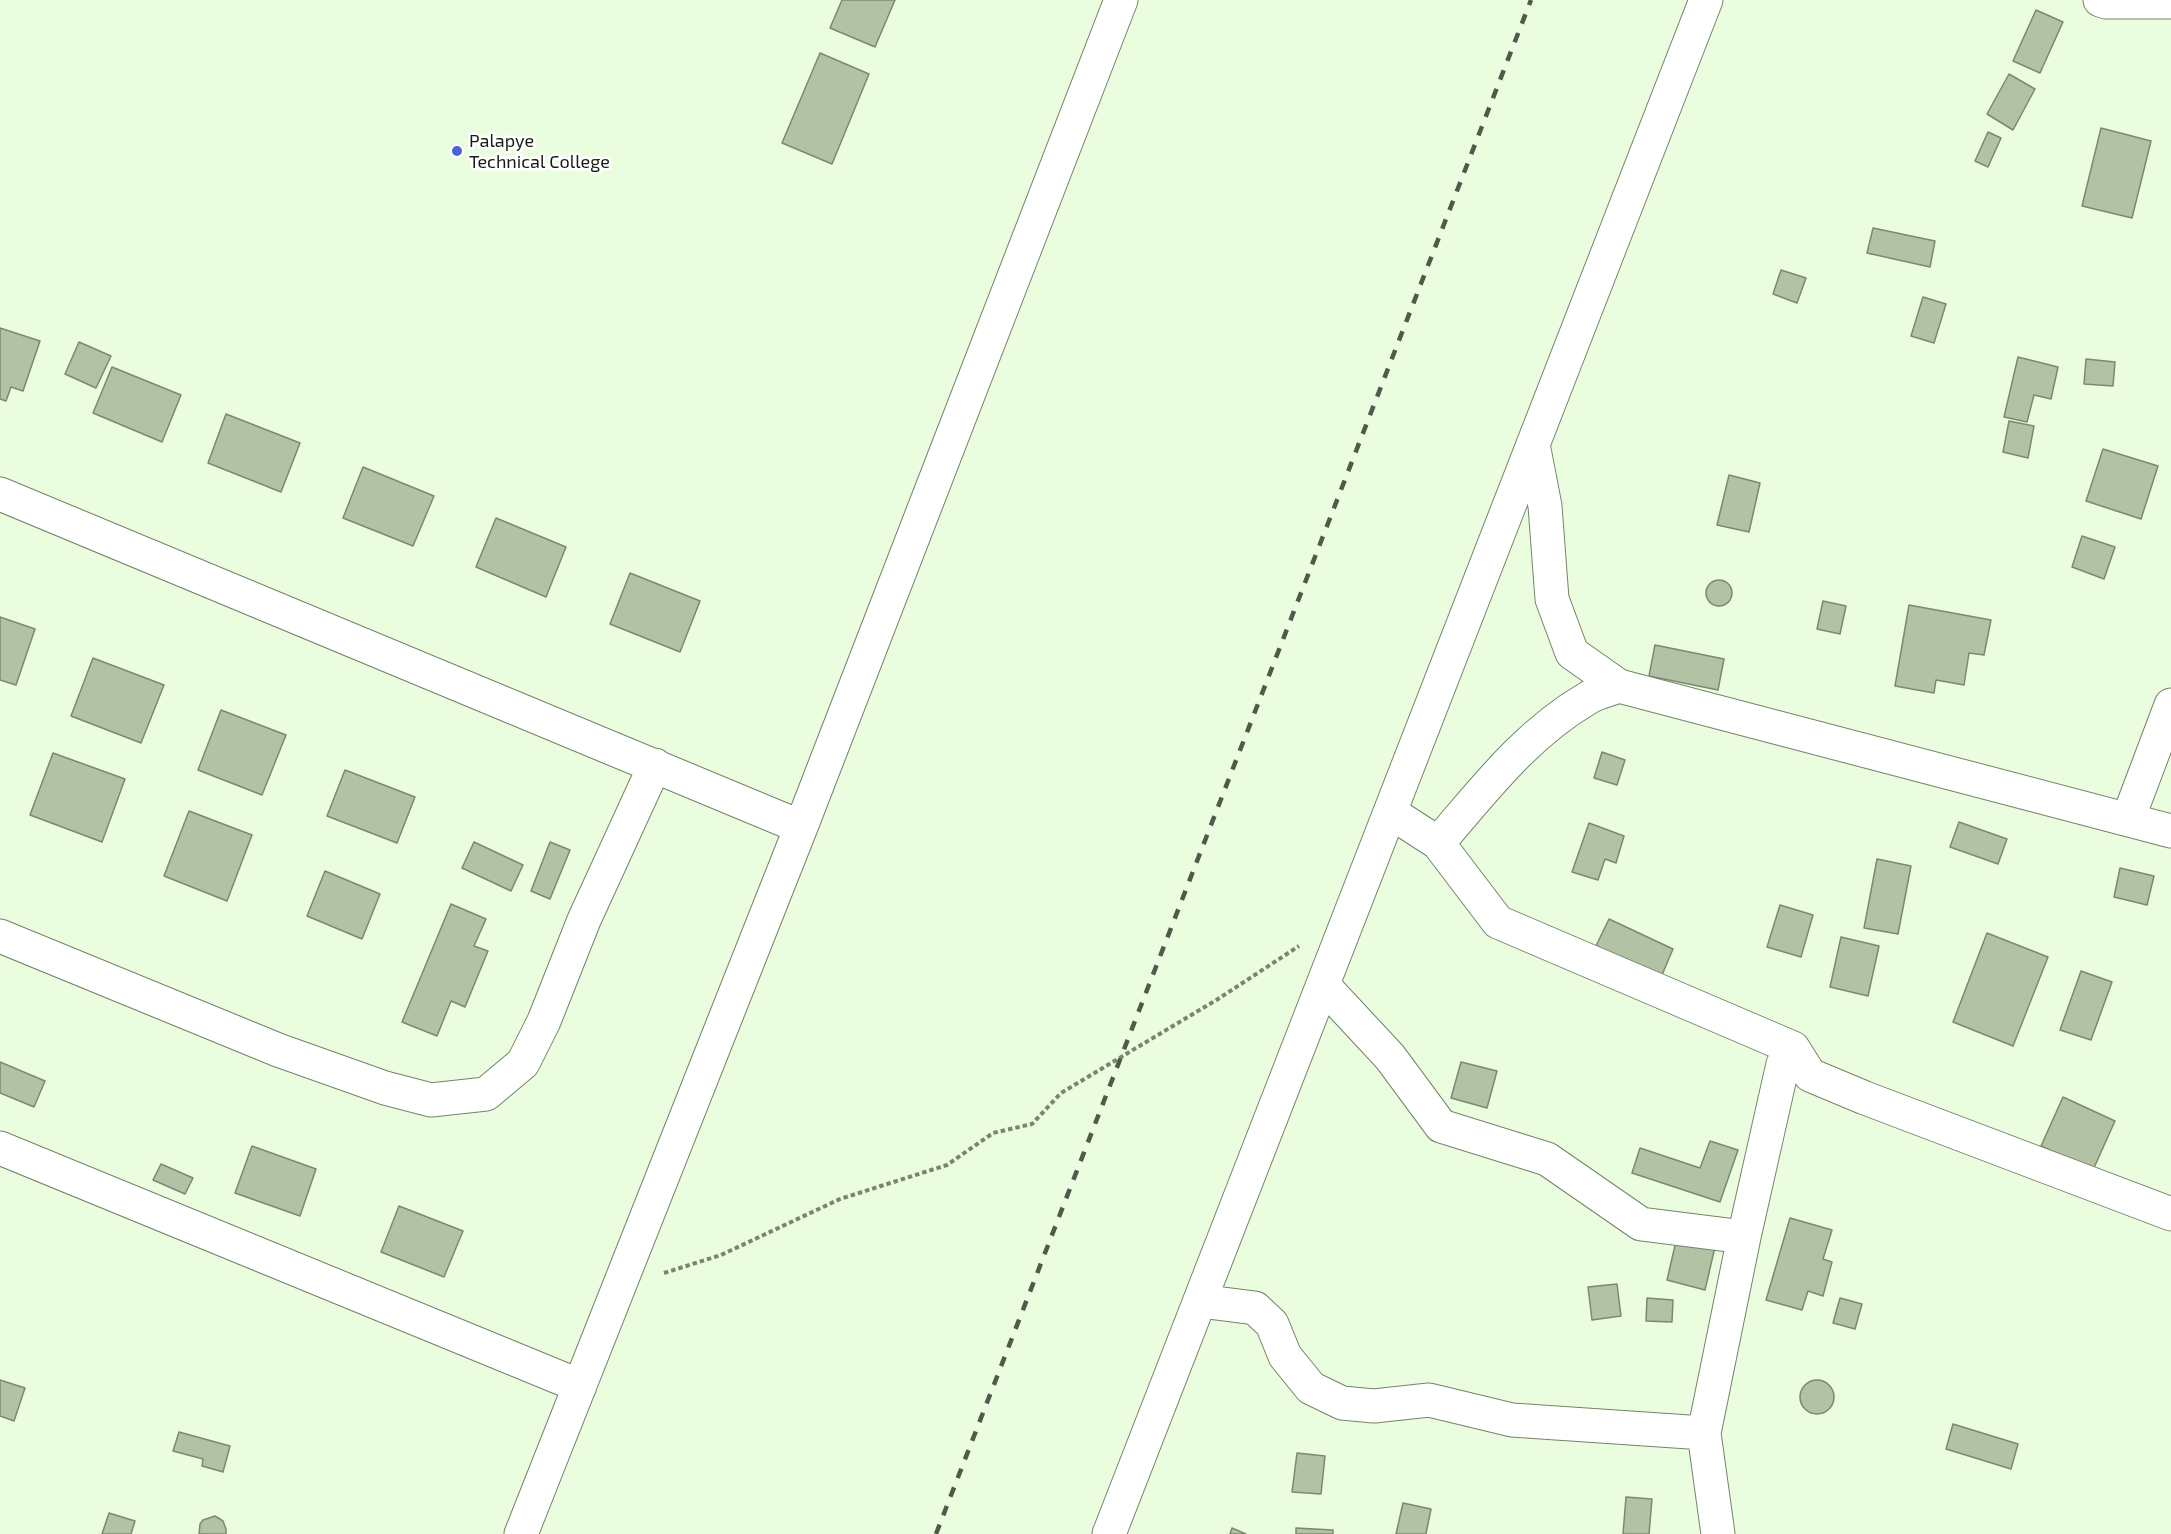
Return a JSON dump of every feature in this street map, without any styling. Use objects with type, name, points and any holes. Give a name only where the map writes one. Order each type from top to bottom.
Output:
[{"type":"street","points":[[521,1534],[801,827],[1121,0]]},
{"type":"street","points":[[1109,1534],[1706,0]]},
{"type":"street","points":[[2100,0],[2106,2],[2171,2]]},
{"type":"street","points":[[1533,444],[1545,506],[1552,598],[1572,653],[1618,686],[2171,831]]},
{"type":"street","points":[[0,494],[801,827]]},
{"type":"street","points":[[1438,843],[1519,750],[1554,720],[1590,696],[1618,686]]},
{"type":"street","points":[[2128,819],[2171,705]]},
{"type":"street","points":[[0,936],[278,1050],[385,1088],[431,1100],[486,1094],[523,1063],[529,1053],[584,920],[655,765]]},
{"type":"street","points":[[1390,812],[1438,843],[1498,922],[1793,1048],[1810,1075],[2171,1214]]},
{"type":"street","points":[[1323,985],[1390,1057],[1440,1126],[1547,1159],[1641,1224],[1744,1237]]},
{"type":"street","points":[[1718,1534],[1704,1433],[1744,1237],[1783,1064],[1793,1048]]},
{"type":"street","points":[[0,1148],[580,1386]]},
{"type":"street","points":[[1200,1301],[1255,1308],[1272,1324],[1285,1356],[1311,1388],[1342,1403],[1374,1406],[1429,1400],[1512,1420],[1704,1433]]},
{"type":"path","points":[[618,1289],[721,1255],[840,1199],[947,1166],[993,1133],[1032,1124],[1061,1093],[1218,999],[1302,945]]},
{"type":"building","points":[[842,0],[895,0],[875,47],[830,28]]},
{"type":"building","points":[[2036,10],[2063,22],[2040,73],[2013,61]]},
{"type":"building","points":[[820,53],[869,74],[832,164],[782,143]]},
{"type":"building","points":[[2009,74],[2035,89],[2013,130],[1987,114]]},
{"type":"building","points":[[2101,128],[2151,141],[2132,218],[2082,206]]},
{"type":"building","points":[[1988,132],[2001,138],[1988,167],[1975,161]]},
{"type":"building","points":[[1873,228],[1935,241],[1930,267],[1867,253]]},
{"type":"building","points":[[1781,270],[1806,278],[1797,303],[1773,294]]},
{"type":"building","points":[[1923,297],[1946,304],[1934,343],[1911,336]]},
{"type":"building","points":[[0,328],[40,341],[23,391],[11,387],[6,401],[0,399]]},
{"type":"building","points":[[79,342],[111,356],[96,388],[65,374]]},
{"type":"building","points":[[2018,357],[2058,367],[2051,399],[2034,395],[2027,422],[2004,417]]},
{"type":"building","points":[[2086,359],[2115,362],[2113,386],[2084,384]]},
{"type":"building","points":[[112,367],[181,395],[162,442],[93,413]]},
{"type":"building","points":[[226,414],[300,443],[281,492],[208,463]]},
{"type":"building","points":[[2009,421],[2034,426],[2028,458],[2003,452]]},
{"type":"building","points":[[2103,449],[2158,466],[2141,519],[2086,501]]},
{"type":"building","points":[[363,467],[434,496],[413,546],[343,518]]},
{"type":"building","points":[[1729,475],[1760,483],[1749,532],[1717,525]]},
{"type":"building","points":[[496,518],[566,547],[546,597],[476,567]]},
{"type":"building","points":[[2082,536],[2115,547],[2104,579],[2072,567]]},
{"type":"building","points":[[630,573],[700,601],[680,652],[610,624]]},
{"type":"building","points":[[1719,580],[1728,584],[1732,593],[1728,602],[1719,606],[1710,602],[1706,593],[1710,584]]},
{"type":"building","points":[[1823,601],[1846,606],[1840,634],[1817,629]]},
{"type":"building","points":[[1909,605],[1991,620],[1984,655],[1969,653],[1964,685],[1936,680],[1934,693],[1895,686]]},
{"type":"building","points":[[0,617],[35,629],[16,685],[0,680]]},
{"type":"building","points":[[1655,645],[1724,659],[1718,690],[1649,676]]},
{"type":"building","points":[[93,658],[164,685],[141,743],[71,716]]},
{"type":"building","points":[[221,710],[286,735],[262,795],[198,770]]},
{"type":"building","points":[[1602,752],[1625,760],[1617,785],[1594,778]]},
{"type":"building","points":[[53,753],[125,779],[102,842],[30,815]]},
{"type":"building","points":[[345,770],[415,797],[397,843],[327,816]]},
{"type":"building","points":[[189,811],[252,835],[227,901],[164,876]]},
{"type":"building","points":[[1959,822],[2007,839],[1998,864],[1950,847]]},
{"type":"building","points":[[1589,823],[1624,836],[1616,863],[1605,859],[1598,880],[1572,872]]},
{"type":"building","points":[[474,842],[523,865],[511,891],[462,868]]},
{"type":"building","points":[[550,842],[570,850],[550,899],[531,891]]},
{"type":"building","points":[[1877,859],[1911,866],[1898,934],[1864,928]]},
{"type":"building","points":[[2120,868],[2154,876],[2147,905],[2114,897]]},
{"type":"building","points":[[325,871],[380,894],[362,939],[307,916]]},
{"type":"building","points":[[451,904],[486,919],[474,946],[488,951],[465,1007],[451,1001],[437,1036],[402,1022]]},
{"type":"building","points":[[1780,905],[1813,915],[1801,957],[1767,947]]},
{"type":"building","points":[[1609,919],[1673,949],[1659,982],[1593,952]]},
{"type":"building","points":[[1987,933],[2048,957],[2013,1046],[1953,1022]]},
{"type":"building","points":[[1841,937],[1879,946],[1868,996],[1830,987]]},
{"type":"building","points":[[2081,971],[2112,982],[2091,1040],[2060,1030]]},
{"type":"building","points":[[0,1062],[45,1081],[34,1107],[0,1093]]},
{"type":"building","points":[[1461,1062],[1497,1071],[1487,1108],[1451,1098]]},
{"type":"building","points":[[2063,1097],[2115,1121],[2093,1170],[2041,1146]]},
{"type":"building","points":[[1710,1141],[1738,1150],[1720,1202],[1632,1173],[1640,1148],[1700,1168]]},
{"type":"building","points":[[252,1146],[316,1169],[300,1216],[235,1193]]},
{"type":"building","points":[[161,1164],[193,1178],[185,1194],[153,1180]]},
{"type":"building","points":[[399,1206],[463,1231],[444,1277],[381,1252]]},
{"type":"building","points":[[1790,1218],[1832,1230],[1823,1259],[1832,1262],[1823,1296],[1808,1291],[1802,1310],[1766,1300]]},
{"type":"building","points":[[1677,1237],[1715,1247],[1705,1290],[1667,1280]]},
{"type":"building","points":[[1617,1284],[1621,1316],[1592,1320],[1588,1287]]},
{"type":"building","points":[[1647,1298],[1673,1300],[1672,1322],[1646,1321]]},
{"type":"building","points":[[1840,1298],[1862,1304],[1855,1329],[1833,1323]]},
{"type":"building","points":[[0,1380],[25,1388],[14,1421],[0,1416]]},
{"type":"building","points":[[1817,1380],[1829,1385],[1834,1397],[1829,1409],[1817,1414],[1805,1409],[1800,1397],[1805,1385]]},
{"type":"building","points":[[1953,1424],[2018,1444],[2011,1469],[1946,1449]]},
{"type":"building","points":[[179,1432],[230,1446],[223,1472],[202,1466],[203,1459],[173,1451]]},
{"type":"building","points":[[1297,1453],[1325,1456],[1321,1494],[1292,1492]]},
{"type":"building","points":[[1626,1497],[1652,1499],[1649,1534],[1623,1534]]},
{"type":"building","points":[[1403,1503],[1431,1509],[1426,1534],[1396,1534]]},
{"type":"building","points":[[109,1513],[135,1521],[131,1534],[102,1534]]},
{"type":"building","points":[[215,1516],[223,1521],[226,1534],[199,1534],[203,1520]]},
{"type":"building","points":[[1232,1528],[1246,1534],[1230,1534]]},
{"type":"building","points":[[1296,1528],[1333,1530],[1333,1534],[1296,1534]]},
{"type":"railway","points":[[936,1534],[1531,0]]},
{"type":"place","name":"Palapye Technical College","points":[[457,151]]}]
